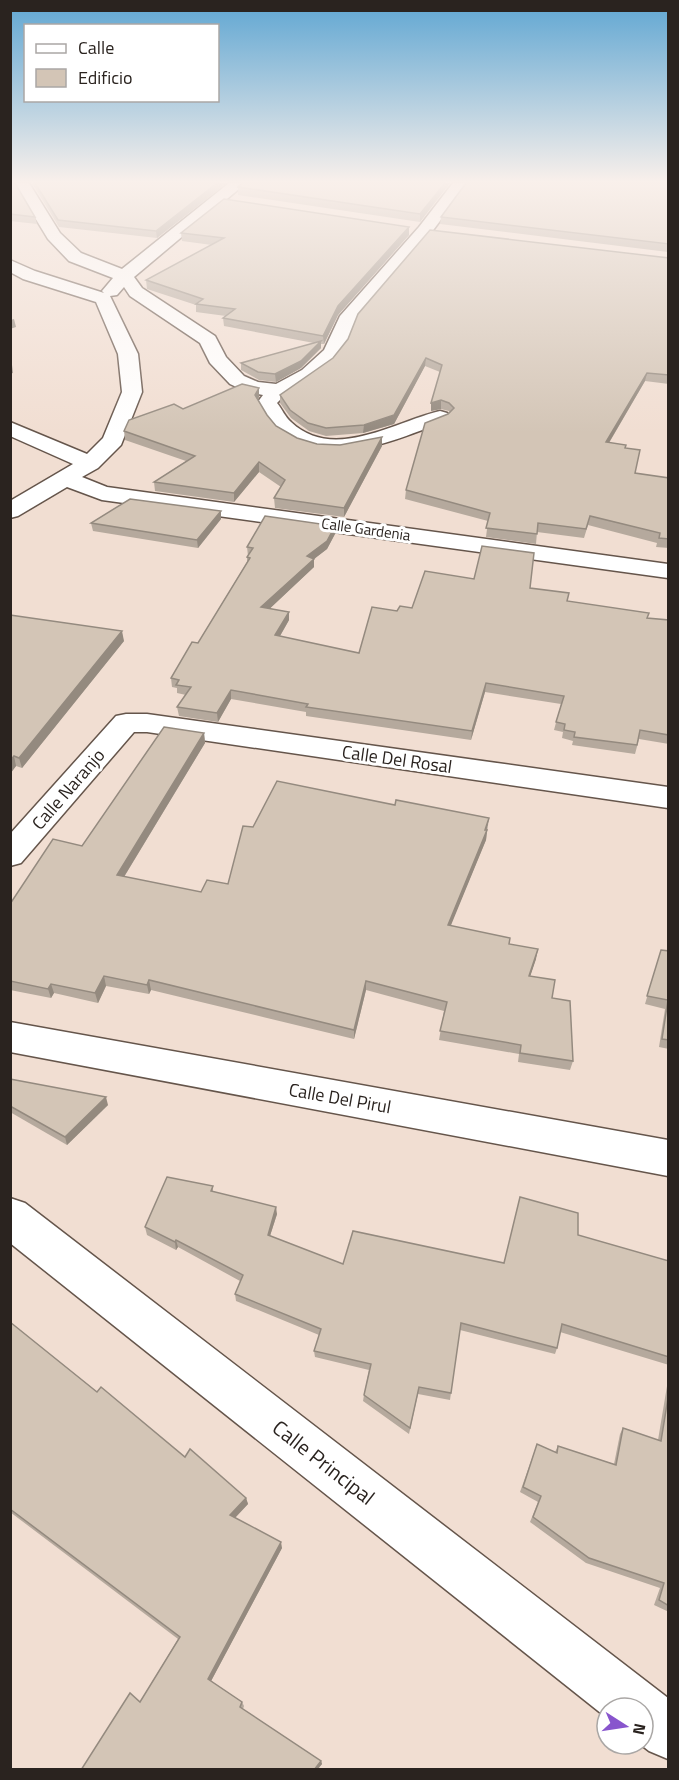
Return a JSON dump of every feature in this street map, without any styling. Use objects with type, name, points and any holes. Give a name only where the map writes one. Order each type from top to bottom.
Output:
[{"type":"street","points":[[10,510],[90,463],[113,440],[132,392],[128,354],[104,299],[28,275],[12,266]]},
{"type":"street","points":[[98,266],[124,276],[135,292],[208,340],[217,359],[237,380],[254,388],[276,390],[302,378],[325,361],[344,336],[347,320],[394,266]]},
{"type":"street","points":[[104,299],[124,276],[137,266]]},
{"type":"street","points":[[276,390],[267,403],[286,430],[316,446],[347,447],[440,417]]},
{"type":"street","points":[[10,428],[90,463]]},
{"type":"street","name":"Calle Gardenia","points":[[65,478],[102,493],[669,571]]},
{"type":"street","name":"Calle Del Rosal","points":[[126,723],[147,723],[669,798]]},
{"type":"street","name":"Calle Naranjo","points":[[10,855],[126,723]]},
{"type":"street","name":"Calle Del Pirul","points":[[10,1037],[669,1158]]},
{"type":"street","name":"Calle Principal","points":[[10,1217],[622,1696]]},
{"type":"street","points":[[655,1721],[669,1732]]},
{"type":"building","points":[[172,266],[374,266],[338,306],[323,336],[223,318],[235,309],[196,304],[203,299],[146,280]]},
{"type":"building","points":[[399,266],[669,266],[669,375],[647,373],[606,442],[640,450],[635,473],[669,478],[669,539],[659,538],[660,533],[590,516],[586,529],[538,523],[537,534],[486,528],[490,513],[406,490],[425,423],[448,414],[454,408],[441,400],[431,403],[442,365],[426,358],[394,415],[364,425],[326,428],[308,423],[290,410],[280,395],[333,358],[348,339],[358,314]]},
{"type":"building","points":[[321,341],[301,361],[275,374],[258,372],[241,363]]},
{"type":"building","points":[[242,384],[259,388],[255,395],[267,415],[276,426],[297,438],[317,444],[340,445],[382,437],[344,508],[274,498],[285,480],[259,462],[234,493],[154,482],[195,456],[124,431],[129,420],[174,404],[183,409]]},
{"type":"building","points":[[130,499],[221,511],[197,540],[91,523]]},
{"type":"building","points":[[265,516],[335,526],[327,541],[307,556],[314,559],[261,607],[289,612],[275,635],[359,653],[372,607],[397,611],[400,606],[412,608],[425,571],[474,579],[482,546],[534,553],[530,588],[569,593],[567,601],[649,613],[647,618],[669,620],[669,735],[640,730],[637,745],[574,737],[575,732],[564,730],[565,724],[556,722],[564,696],[486,683],[472,731],[306,707],[308,704],[231,690],[217,713],[177,707],[191,687],[176,685],[179,680],[171,678],[192,642],[198,643],[250,558],[247,557],[253,548],[247,547]]},
{"type":"building","points":[[10,615],[122,631],[19,758],[14,756],[10,761]]},
{"type":"building","points":[[164,727],[204,733],[117,875],[201,892],[207,880],[228,884],[243,826],[253,827],[277,781],[395,805],[396,800],[489,818],[485,830],[487,830],[448,925],[510,938],[509,944],[538,949],[529,976],[555,980],[552,998],[570,1001],[573,1061],[520,1053],[521,1045],[440,1031],[447,1002],[366,981],[354,1030],[149,980],[147,985],[104,976],[95,993],[51,984],[48,989],[10,981],[10,904],[53,839],[82,846]]},
{"type":"building","points":[[661,950],[669,951],[669,1040],[662,1039],[668,1000],[647,996]]},
{"type":"building","points":[[10,1079],[106,1097],[65,1137],[10,1106]]},
{"type":"building","points":[[167,1177],[213,1186],[211,1191],[276,1207],[268,1235],[343,1264],[353,1231],[504,1263],[520,1197],[578,1213],[578,1235],[669,1261],[669,1357],[562,1324],[557,1348],[461,1323],[451,1393],[419,1387],[410,1428],[364,1395],[371,1364],[314,1351],[321,1329],[235,1294],[243,1275],[176,1240],[175,1242],[145,1227]]},
{"type":"building","points":[[10,1322],[97,1392],[101,1387],[185,1457],[190,1449],[246,1498],[230,1515],[281,1542],[208,1679],[242,1702],[240,1707],[321,1761],[314,1770],[81,1770],[130,1693],[140,1702],[180,1637],[10,1509]]},
{"type":"building","points":[[669,1392],[669,1606],[659,1600],[664,1583],[589,1558],[533,1517],[541,1496],[523,1487],[537,1444],[557,1453],[558,1446],[616,1465],[623,1428],[661,1441]]}]
